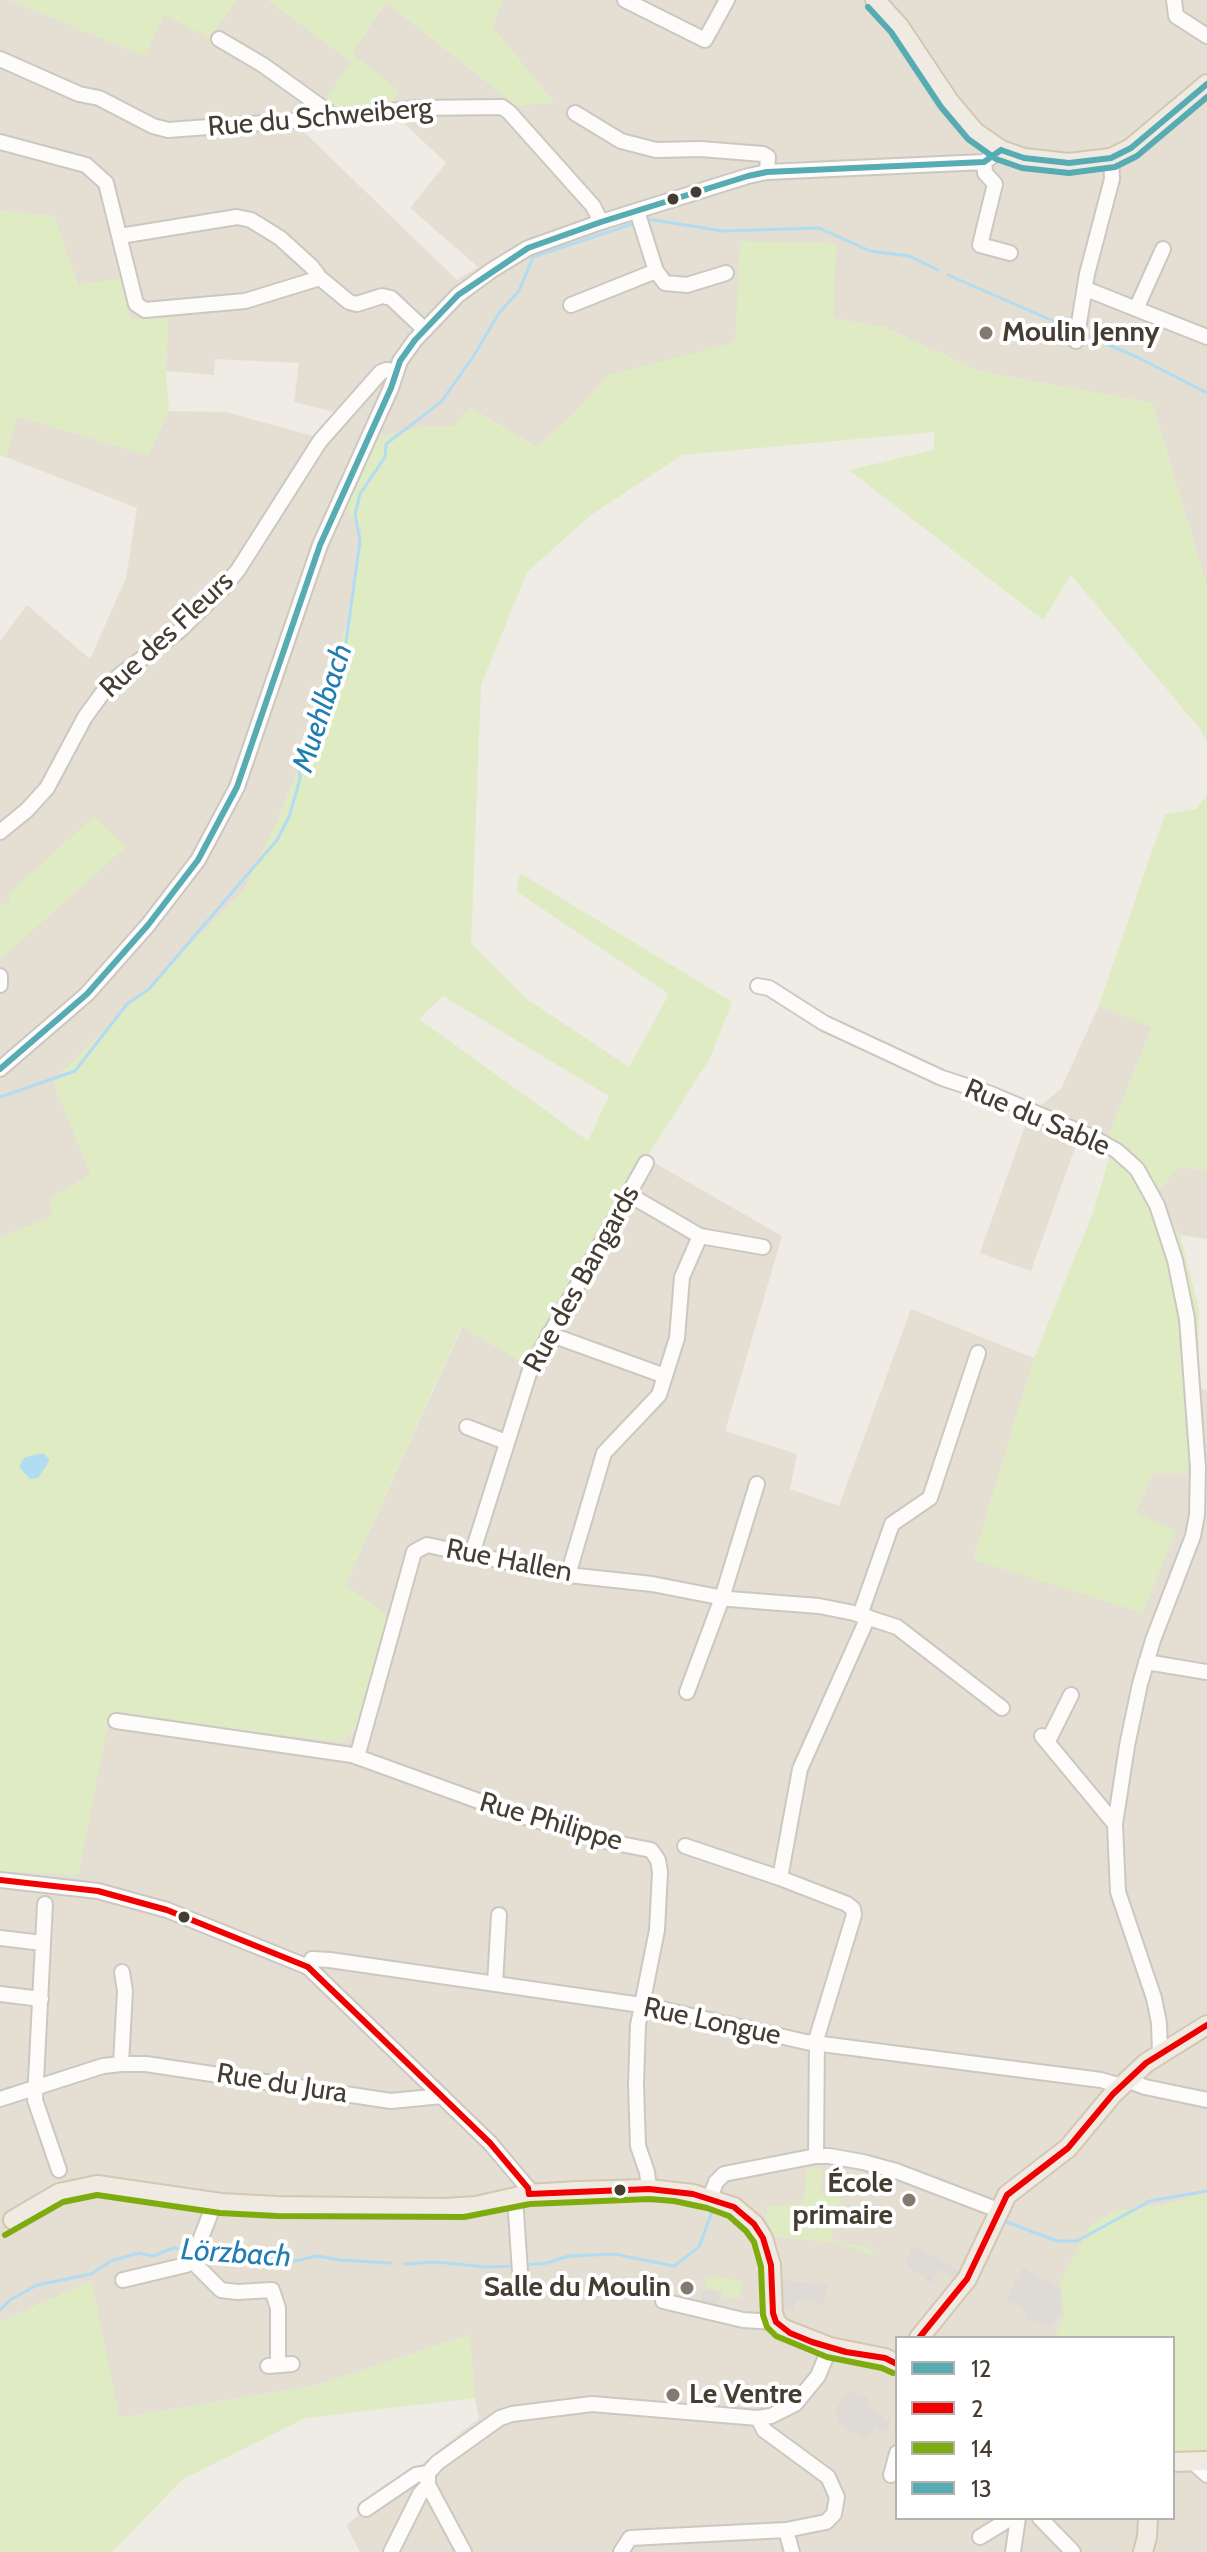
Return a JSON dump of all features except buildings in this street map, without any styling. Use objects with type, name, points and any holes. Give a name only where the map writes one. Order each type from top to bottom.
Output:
[{"type":"main road","points":[[875,0],[899,26],[949,101],[975,132],[1001,150],[1024,158],[1069,163],[1111,158],[1131,148],[1207,84]]},
{"type":"main road","points":[[920,2336],[967,2279],[998,2210],[1015,2189],[1068,2148],[1124,2083],[1160,2053],[1207,2025]]},
{"type":"main road","points":[[7,2223],[67,2195],[117,2188],[215,2202],[444,2208],[476,2206],[522,2196],[649,2189],[675,2191],[710,2198],[743,2213],[754,2224],[763,2238],[771,2265],[773,2313],[776,2322],[790,2333],[830,2347],[895,2361]]},
{"type":"main road","points":[[1175,2462],[1203,2466]]},
{"type":"main road","points":[[1143,2552],[1148,2520]]},
{"type":"street","points":[[625,0],[705,40],[727,0]]},
{"type":"street","points":[[1174,0],[1176,16],[1207,36]]},
{"type":"street","points":[[219,39],[263,65],[327,111],[331,118]]},
{"type":"street","name":"Rue du Schweiberg","points":[[0,59],[79,94],[99,98],[153,126],[168,130],[417,108],[502,107],[593,206],[601,222]]},
{"type":"street","points":[[575,113],[621,141],[656,150],[726,150],[763,154],[768,157],[767,172]]},
{"type":"street","points":[[0,142],[86,165],[106,183],[136,304],[145,310],[245,301],[320,278]]},
{"type":"street","points":[[0,1069],[67,1014],[100,980],[186,879],[215,832],[244,770],[320,545],[404,353],[458,295],[528,248],[601,222],[767,172],[984,162],[1001,150]]},
{"type":"street","points":[[1077,335],[1087,274],[1112,179],[1111,158]]},
{"type":"street","points":[[984,162],[985,173],[995,184],[980,245],[1010,253]]},
{"type":"street","points":[[637,211],[656,271],[665,283],[687,285],[726,273]]},
{"type":"street","points":[[120,236],[237,217],[251,220],[280,238],[349,302],[357,304],[382,296],[391,298],[425,330]]},
{"type":"street","points":[[1136,309],[1163,249]]},
{"type":"street","points":[[571,305],[656,271]]},
{"type":"street","points":[[1086,289],[1205,331]]},
{"type":"street","name":"Rue des Fleurs","points":[[0,832],[33,805],[47,788],[85,717],[104,691],[120,675],[179,631],[223,588],[238,570],[320,441],[381,372],[396,371]]},
{"type":"street","points":[[0,976],[0,985]]},
{"type":"street","name":"Rue du Sable","points":[[758,986],[769,988],[824,1023],[942,1078],[991,1094],[1094,1138],[1117,1151],[1137,1169],[1157,1205],[1187,1319],[1202,1515],[1146,1662],[1127,1746],[1115,1824],[1118,1892],[1154,1998],[1160,2053]]},
{"type":"street","name":"Rue des Bangards","points":[[472,1554],[530,1370],[646,1163]]},
{"type":"street","points":[[628,1194],[700,1236],[763,1247]]},
{"type":"street","points":[[568,1575],[604,1453],[659,1395],[677,1338],[682,1277],[700,1236]]},
{"type":"street","points":[[549,1334],[665,1376]]},
{"type":"street","points":[[780,1878],[800,1769],[833,1700],[864,1616],[892,1524],[930,1498],[978,1353]]},
{"type":"street","points":[[467,1427],[506,1442]]},
{"type":"street","points":[[687,1692],[722,1598],[757,1484]]},
{"type":"street","name":"Rue Hallen","points":[[357,1757],[414,1552],[427,1545],[568,1575],[652,1584],[722,1598],[819,1606],[864,1616],[897,1627],[1002,1708]]},
{"type":"street","points":[[1146,1662],[1207,1672]]},
{"type":"street","points":[[1071,1695],[1045,1738],[1115,1824]]},
{"type":"street","name":"Rue Philippe","points":[[116,1721],[357,1757],[509,1812],[605,1841],[651,1850],[658,1860],[660,1872],[658,1915],[638,2025],[636,2118],[638,2146],[649,2189]]},
{"type":"street","points":[[685,1846],[780,1878],[853,1909],[854,1915],[816,2043],[816,2156]]},
{"type":"street","points":[[0,1880],[98,1891],[167,1910],[308,1967],[490,2143],[528,2188],[522,2196],[521,2287]]},
{"type":"street","points":[[38,1885],[45,1904],[35,2100],[67,2195]]},
{"type":"street","points":[[45,1904],[55,1886]]},
{"type":"street","points":[[495,1984],[499,1915]]},
{"type":"street","points":[[0,1938],[43,1943]]},
{"type":"street","name":"Rue Longue","points":[[308,1967],[312,1959],[330,1960],[495,1984],[643,2006],[816,2043],[1124,2083],[1207,2100]]},
{"type":"street","points":[[121,2064],[125,1991],[122,1972]]},
{"type":"street","points":[[0,1994],[41,1999]]},
{"type":"street","name":"Rue du Jura","points":[[0,2099],[103,2066],[121,2064],[177,2069],[391,2101],[442,2096]]},
{"type":"street","points":[[710,2198],[716,2182],[724,2174],[816,2156],[863,2162],[896,2171],[998,2210]]},
{"type":"street","points":[[123,2280],[186,2265],[194,2256],[215,2202]]},
{"type":"street","points":[[194,2256],[221,2290],[272,2290],[278,2308],[279,2365]]},
{"type":"street","points":[[663,2301],[743,2320],[776,2322]]},
{"type":"street","points":[[391,2552],[437,2463],[500,2418],[592,2404],[758,2418],[771,2416],[795,2404],[818,2376],[830,2347]]},
{"type":"street","points":[[621,2552],[630,2538],[786,2530],[826,2522],[834,2514],[837,2497],[828,2477],[764,2430],[758,2418]]},
{"type":"street","points":[[891,2475],[895,2460]]},
{"type":"street","points":[[366,2509],[416,2475],[428,2479],[464,2552]]},
{"type":"street","points":[[980,2537],[1008,2520]]},
{"type":"street","points":[[1013,2552],[1018,2520]]},
{"type":"street","points":[[1042,2520],[1073,2552]]},
{"type":"street","points":[[786,2530],[792,2552]]},
{"type":"shaded area","points":[[0,0],[9,0],[145,56],[164,14],[210,38],[236,0],[268,0],[352,62],[343,115],[303,131],[457,280],[478,267],[410,208],[446,163],[388,108],[398,90],[351,54],[386,2],[517,106],[554,102],[492,27],[503,0],[1207,0],[1207,586],[1152,403],[978,371],[884,327],[833,318],[609,375],[537,447],[470,408],[454,426],[419,428],[362,529],[347,624],[331,673],[312,695],[307,748],[275,826],[243,892],[53,1082],[91,1174],[50,1198],[53,1217],[0,1237],[0,641],[27,605],[90,659],[126,578],[137,508],[6,457],[17,416],[148,455],[169,411],[226,412],[313,436],[335,412],[294,402],[299,363],[215,359],[214,375],[166,371],[168,317],[130,320],[78,285],[54,216],[0,211]]},
{"type":"shaded area","points":[[1099,1005],[1152,1027],[1109,1135],[1179,1167],[1207,1171],[1207,1239],[1180,1235],[1111,1152],[1078,1139],[1031,1271],[980,1253],[1029,1115],[1061,1089]]},
{"type":"shaded area","points":[[646,1158],[782,1236],[725,1431],[797,1454],[790,1489],[839,1506],[911,1309],[1034,1358],[973,1560],[1135,1513],[1198,1388],[1207,1390],[1207,2552],[360,2552],[346,2525],[479,2418],[469,2335],[318,2385],[119,2418],[91,2281],[0,2322],[0,1871],[78,1874],[109,1714],[343,1742],[357,1726],[345,1585],[462,1327],[524,1363]]},
{"type":"shaded area","points":[[912,2246],[961,2271],[957,2280],[940,2269],[930,2283],[905,2263]]},
{"type":"shaded area","points":[[1023,2268],[1059,2288],[1062,2310],[1048,2328],[1026,2318],[1028,2311],[1006,2300]]},
{"type":"shaded area","points":[[781,2280],[829,2285],[822,2306],[804,2298],[802,2302],[798,2300],[792,2311],[783,2307]]},
{"type":"shaded area","points":[[704,2289],[720,2293],[716,2314],[672,2304],[675,2295],[701,2301]]},
{"type":"shaded area","points":[[848,2390],[868,2398],[866,2404],[891,2423],[885,2433],[876,2427],[865,2440],[839,2423],[835,2411]]},
{"type":"green space","points":[[9,0],[236,0],[210,38],[164,15],[145,56]]},
{"type":"green space","points":[[267,0],[503,0],[492,27],[555,103],[517,106],[386,2],[352,54],[399,90],[388,108],[343,115],[325,100],[351,61]]},
{"type":"green space","points":[[0,211],[54,216],[78,285],[121,278],[130,319],[168,317],[166,371],[169,411],[148,455],[17,416],[6,457],[0,456]]},
{"type":"green space","points":[[740,241],[836,243],[834,318],[883,327],[978,371],[1152,403],[1207,586],[1207,741],[1071,575],[1043,620],[849,470],[934,450],[934,432],[682,455],[591,515],[527,572],[481,685],[471,943],[528,1000],[629,1067],[669,994],[516,891],[520,873],[732,1002],[710,1058],[608,1218],[524,1363],[461,1327],[345,1585],[389,1616],[357,1726],[343,1742],[110,1714],[78,1875],[0,1871],[0,1237],[52,1217],[50,1198],[91,1174],[53,1082],[243,892],[307,749],[312,695],[331,673],[347,624],[362,530],[345,507],[380,436],[419,428],[454,426],[469,408],[537,447],[609,375],[735,342]],"holes":[[[443,996],[609,1096],[588,1141],[419,1019]]]},
{"type":"green space","points":[[1207,795],[1207,1171],[1179,1167],[1161,1189],[1109,1135],[1152,1028],[1099,1005],[1165,814],[1196,809]]},
{"type":"green space","points":[[94,816],[126,847],[0,960],[0,906],[9,902],[10,892]]},
{"type":"green space","points":[[1111,1152],[1180,1235],[1199,1309],[1198,1388],[1187,1473],[1153,1473],[1135,1512],[1176,1531],[1143,1613],[973,1560],[1034,1358],[1093,1213]]},
{"type":"green space","points":[[807,2168],[823,2169],[819,2193],[842,2198],[831,2239],[870,2248],[876,2257],[842,2243],[773,2237],[766,2217],[767,2206],[803,2204]]},
{"type":"green space","points":[[1207,2192],[1207,2454],[1175,2455],[1175,2336],[1055,2336],[1064,2314],[1060,2283],[1090,2226],[1114,2211],[1161,2205]]},
{"type":"green space","points":[[716,2276],[743,2281],[740,2298],[722,2298],[723,2291],[705,2287],[707,2277],[715,2279]]},
{"type":"green space","points":[[91,2281],[120,2418],[318,2385],[470,2335],[475,2398],[305,2418],[183,2479],[112,2552],[0,2552],[0,2322]]},
{"type":"water","points":[[44,1454],[49,1459],[48,1463],[38,1478],[30,1479],[19,1467],[24,1458]]},
{"type":"waterway","points":[[647,219],[723,231],[819,228],[870,251],[909,256],[938,270]]},
{"type":"waterway","name":"Muehlbach","points":[[0,1097],[75,1071],[127,1004],[149,989],[277,840],[289,817],[317,707],[343,664],[360,541],[355,514],[360,494],[385,457],[386,444],[441,402],[499,313],[519,291],[533,257],[632,224]]},
{"type":"waterway","points":[[948,275],[1074,330]]},
{"type":"waterway","points":[[1081,333],[1207,393]]},
{"type":"waterway","points":[[1004,2221],[1057,2241],[1077,2241],[1150,2201],[1207,2191]]},
{"type":"waterway","points":[[524,2265],[547,2263],[569,2256],[614,2254],[674,2266],[699,2247],[713,2209]]},
{"type":"waterway","name":"Lörzbach","points":[[0,2310],[10,2300],[37,2285],[91,2274],[111,2261],[139,2253],[153,2256],[173,2248],[192,2251]]},
{"type":"waterway","name":"Lörzbach","points":[[200,2253],[224,2259],[249,2253],[295,2261],[317,2256],[391,2263]]},
{"type":"waterway","points":[[404,2264],[437,2262],[485,2267],[516,2266]]},
{"type":"transit line","name":"13","points":[[868,7],[891,32],[941,107],[968,139],[996,159],[1022,168],[1069,173],[1115,167],[1137,156],[1207,97]]},
{"type":"transit line","name":"12","points":[[1001,150],[1024,158],[1069,163],[1111,158],[1131,148],[1207,84]]},
{"type":"transit line","name":"12","points":[[0,1069],[87,994],[148,925],[198,860],[237,787],[320,545],[391,388],[400,361],[415,340],[458,295],[528,248],[748,176],[767,172],[984,162],[1001,150]]},
{"type":"transit line","name":"2","points":[[0,1880],[98,1891],[167,1910],[308,1967],[490,2143],[528,2188],[529,2194]]},
{"type":"transit line","name":"2","points":[[921,2336],[967,2279],[1007,2195],[1068,2148],[1113,2094],[1146,2063],[1207,2025]]},
{"type":"transit line","name":"2","points":[[529,2194],[649,2189],[693,2194],[734,2207],[754,2224],[763,2238],[771,2265],[776,2322],[790,2333],[812,2342],[895,2363]]},
{"type":"transit line","name":"14","points":[[5,2235],[63,2202],[97,2195],[220,2213],[277,2216],[464,2217],[530,2204],[649,2199],[674,2201],[729,2216],[746,2231],[754,2242],[761,2267],[763,2315],[767,2327],[776,2336],[827,2357],[893,2373]]},
{"type":"place","name":"Moulin Jenny","points":[[986,333]]},
{"type":"place","name":"École primaire","points":[[909,2200]]},
{"type":"place","name":"Salle du Moulin","points":[[687,2288]]},
{"type":"place","name":"Le Ventre","points":[[673,2395]]}]
